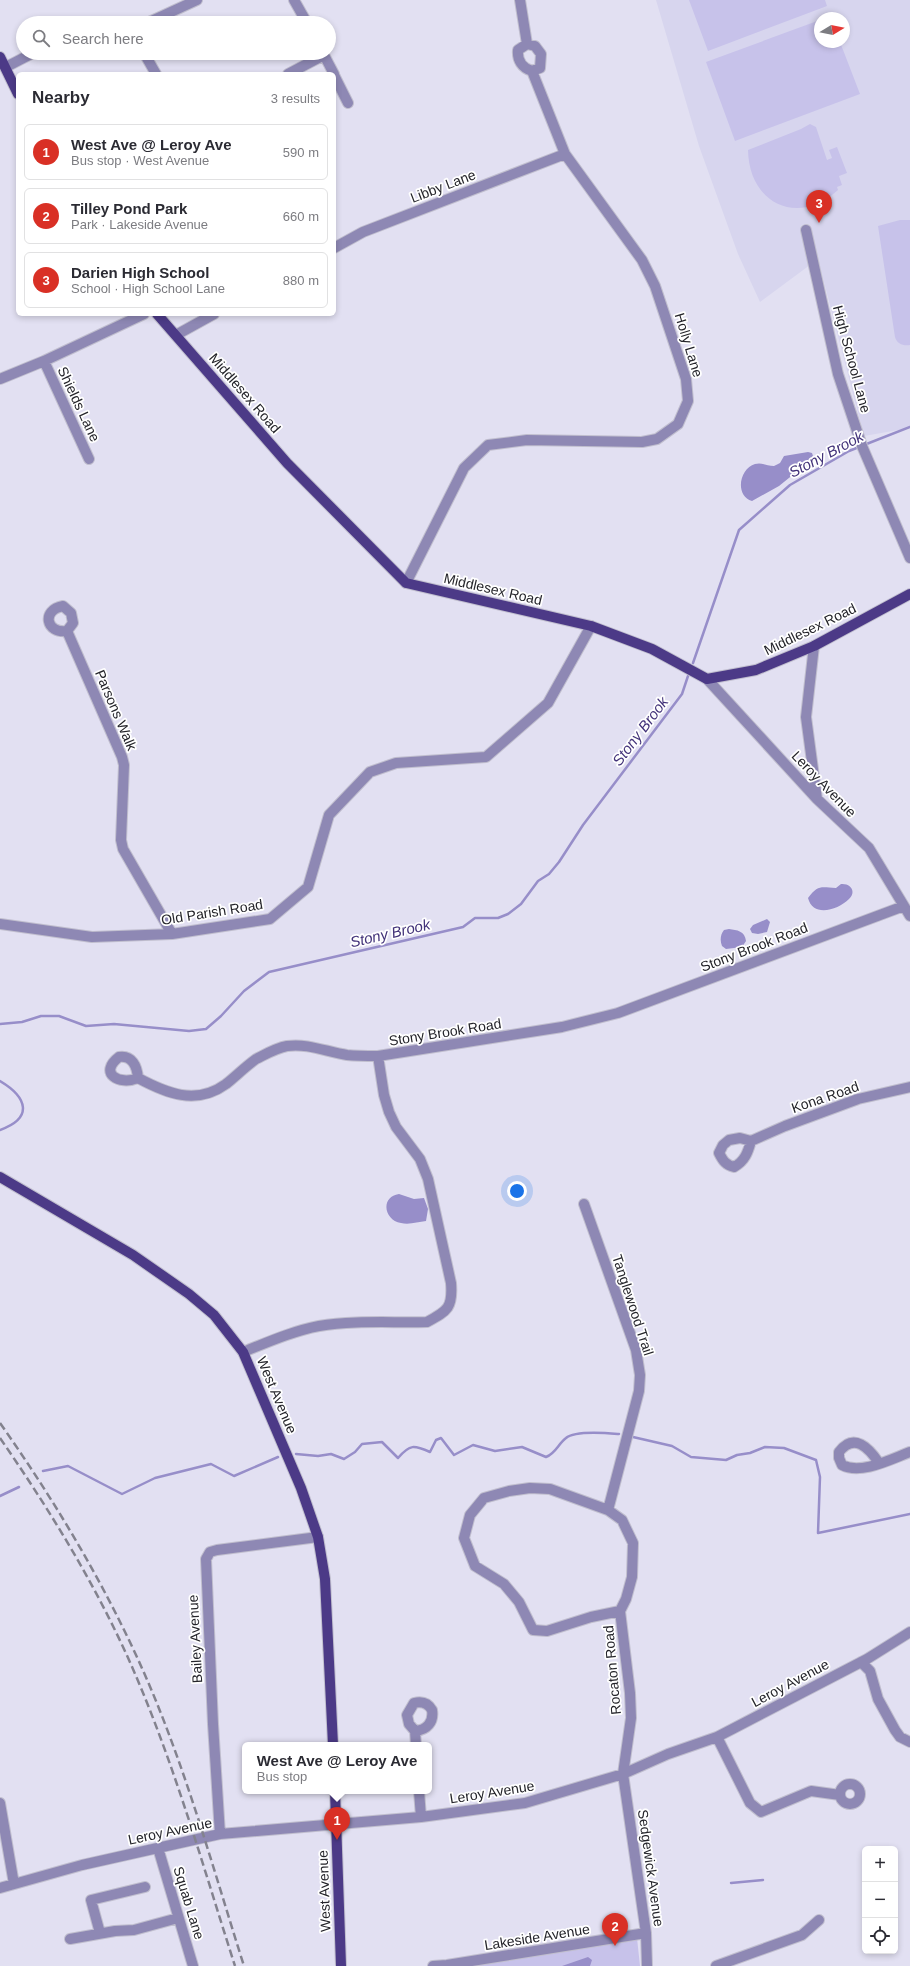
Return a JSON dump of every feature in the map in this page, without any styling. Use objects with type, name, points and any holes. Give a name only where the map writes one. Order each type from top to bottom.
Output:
[{"type":"main road","points":[[0,57],[3,69],[16,91]]},
{"type":"main road","name":"Middlesex Road","points":[[159,316],[287,463],[406,583],[591,626],[652,649],[707,679],[756,670],[814,646],[910,594]]},
{"type":"main road","name":"West Avenue","points":[[0,1177],[133,1255],[189,1294],[214,1315],[243,1352],[301,1488],[318,1537],[325,1579],[333,1742]]},
{"type":"main road","name":"West Avenue","points":[[335,1794],[340,1966]]},
{"type":"street","points":[[162,16],[196,0]]},
{"type":"street","points":[[294,0],[303,16]]},
{"type":"street","points":[[520,0],[527,44],[535,46],[541,54],[540,68],[532,71]]},
{"type":"street","name":"Holly Lane","points":[[406,583],[464,468],[488,445],[528,440],[642,442],[657,440],[678,424],[688,401],[686,379],[655,286],[642,260],[565,154],[532,71],[524,68],[518,59],[518,50],[527,44]]},
{"type":"street","points":[[3,69],[20,60]]},
{"type":"street","points":[[148,60],[155,72]]},
{"type":"street","points":[[292,72],[312,60]]},
{"type":"street","points":[[326,60],[333,72]]},
{"type":"street","points":[[336,78],[348,103]]},
{"type":"street","name":"Libby Lane","points":[[336,247],[364,232],[565,154]]},
{"type":"street","name":"High School Lane","points":[[806,230],[838,374],[862,446],[910,558]]},
{"type":"street","points":[[0,379],[44,361],[140,316]]},
{"type":"street","points":[[176,335],[210,316]]},
{"type":"street","name":"Shields Lane","points":[[44,361],[89,459]]},
{"type":"street","name":"Old Parish Road","points":[[0,924],[92,937],[172,934],[270,920],[308,887],[329,815],[370,772],[396,763],[486,757],[548,703],[591,626]]},
{"type":"street","name":"Parsons Walk","points":[[67,631],[123,761],[120,840],[172,934]]},
{"type":"street","points":[[814,646],[806,717],[817,799]]},
{"type":"street","name":"Leroy Avenue","points":[[707,679],[817,799],[869,848],[910,916]]},
{"type":"street","name":"Stony Brook Road","points":[[243,1352],[287,1334],[319,1326],[427,1322],[443,1312],[452,1299],[451,1283],[428,1179],[420,1159],[396,1128],[389,1112],[384,1095],[378,1056],[540,1031],[576,1024],[618,1013],[904,906]]},
{"type":"street","points":[[138,1078],[157,1089],[175,1095],[196,1097],[206,1095],[226,1084],[249,1064],[260,1057],[286,1046],[302,1046],[347,1054],[378,1056]]},
{"type":"street","name":"Kona Road","points":[[751,1140],[858,1099],[910,1087]]},
{"type":"street","name":"Tanglewood Trail","points":[[584,1204],[636,1350],[639,1371],[639,1391],[608,1510]]},
{"type":"street","points":[[879,1463],[910,1452]]},
{"type":"street","name":"Rocaton Road","points":[[620,1611],[591,1617],[547,1631],[533,1630],[519,1602],[504,1584],[475,1566],[464,1538],[470,1515],[484,1498],[509,1491],[530,1488],[550,1489],[608,1510],[622,1520],[633,1543],[632,1577],[626,1599],[620,1611],[631,1712],[623,1774]]},
{"type":"street","name":"Bailey Avenue","points":[[220,1834],[213,1724],[206,1559],[210,1552],[217,1550],[318,1537]]},
{"type":"street","name":"Leroy Avenue","points":[[0,1888],[82,1865],[220,1834],[421,1817],[525,1803],[623,1774],[668,1754],[717,1737],[861,1662],[910,1632]]},
{"type":"street","points":[[861,1662],[870,1670],[878,1699],[895,1730],[900,1737],[910,1742]]},
{"type":"street","points":[[415,1731],[416,1742]]},
{"type":"street","points":[[717,1737],[750,1803],[761,1812],[811,1791],[840,1794]]},
{"type":"street","name":"Sedgewick Avenue","points":[[623,1774],[646,1933],[647,1966]]},
{"type":"street","points":[[419,1794],[421,1817]]},
{"type":"street","points":[[0,1803],[14,1884]]},
{"type":"street","name":"Squab Lane","points":[[158,1848],[193,1966]]},
{"type":"street","points":[[100,1933],[91,1900],[145,1887]]},
{"type":"street","points":[[70,1939],[100,1933],[134,1930],[178,1918]]},
{"type":"street","points":[[716,1966],[802,1935],[819,1920]]},
{"type":"street","name":"Lakeside Avenue","points":[[433,1966],[646,1933]]},
{"type":"shaded area","points":[[656,0],[910,0],[910,428],[864,436],[818,259],[760,302],[738,254],[699,146]]},
{"type":"shaded area","points":[[689,0],[825,0],[827,6],[708,51]]},
{"type":"shaded area","points":[[814,22],[814,48],[842,48],[860,94],[735,141],[706,62]]},
{"type":"shaded area","points":[[810,124],[816,127],[827,160],[832,158],[829,150],[837,147],[847,173],[839,176],[842,185],[837,187],[838,190],[823,201],[807,207],[792,208],[778,204],[766,196],[757,184],[751,169],[748,150]]},
{"type":"shaded area","points":[[900,220],[910,220],[910,345],[903,345],[899,343],[895,337],[878,226]]},
{"type":"shaded area","points":[[808,452],[812,453],[813,456],[810,461],[779,486],[752,501],[746,498],[741,488],[741,482],[750,466],[762,464],[774,466],[780,463],[784,456]]},
{"type":"shaded area","points":[[841,884],[850,886],[852,890],[851,896],[844,903],[833,909],[826,910],[815,908],[811,904],[808,898],[817,889],[823,887],[836,888]]},
{"type":"shaded area","points":[[767,919],[770,922],[767,932],[758,934],[752,933],[750,929],[753,925]]},
{"type":"shaded area","points":[[729,929],[738,931],[744,935],[746,941],[742,947],[726,949],[722,946],[722,934],[724,930]]},
{"type":"shaded area","points":[[399,1194],[414,1199],[424,1198],[428,1209],[426,1221],[404,1224],[391,1218],[386,1208],[387,1204],[389,1199]]},
{"type":"shaded area","points":[[637,1938],[640,1966],[464,1966]]},
{"type":"shaded area","points":[[588,1957],[592,1960],[590,1966],[562,1966]]},
{"type":"waterway","name":"Stony Brook","points":[[864,445],[910,427]]},
{"type":"waterway","name":"Stony Brook","points":[[693,663],[739,530],[790,485],[849,451],[859,447]]},
{"type":"waterway","name":"Stony Brook","points":[[0,1024],[22,1022],[41,1016],[59,1016],[86,1026],[114,1024],[189,1031],[206,1029],[221,1016],[244,991],[269,972],[463,927],[475,918],[498,918],[508,914],[521,904],[538,881],[549,874],[559,862],[583,825],[682,694],[688,676]]},
{"type":"waterway","name":"Stony Brook","points":[[0,1081],[16,1094],[21,1100],[23,1107],[22,1113],[18,1120],[0,1130]]},
{"type":"waterway","points":[[296,1454],[318,1456],[331,1454],[344,1459],[355,1452],[362,1444],[382,1442],[398,1458],[406,1450],[412,1447],[430,1452],[436,1440],[441,1438],[454,1455],[473,1445],[495,1451],[522,1447],[546,1457],[570,1435],[584,1433],[619,1434]]},
{"type":"waterway","points":[[633,1437],[672,1446],[691,1457],[726,1460],[737,1455],[750,1453],[765,1447],[784,1448],[816,1460],[820,1477],[818,1533],[910,1514]]},
{"type":"waterway","points":[[43,1471],[68,1466],[122,1494],[155,1478],[211,1464],[234,1476],[278,1457]]},
{"type":"waterway","points":[[0,1496],[19,1487]]},
{"type":"waterway","points":[[731,1883],[763,1880]]},
{"type":"railway","points":[[0,1423],[56,1507],[90,1565],[136,1655],[168,1731],[182,1769],[244,1966]]},
{"type":"railway","points":[[0,1438],[70,1546],[101,1602],[129,1660],[145,1697],[173,1773],[199,1850],[235,1966]]},
{"type":"place","name":"Darien High School","points":[[819,223]]},
{"type":"place","name":"West Ave @ Leroy Ave","points":[[337,1840]]},
{"type":"place","name":"Tilley Pond Park","points":[[615,1946]]}]
